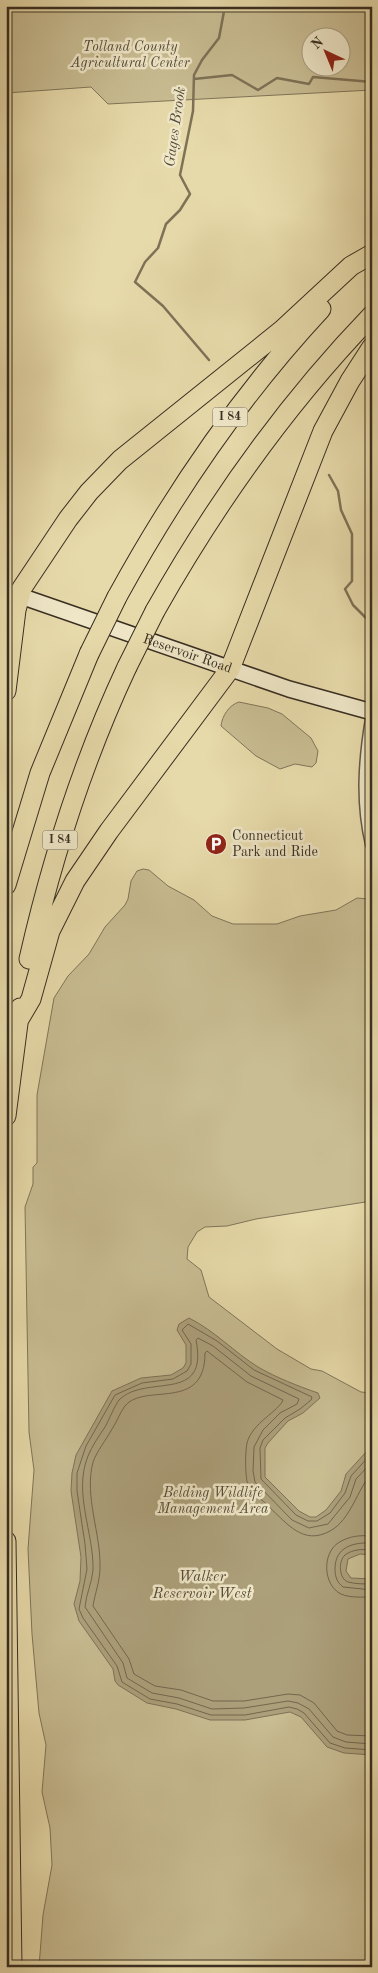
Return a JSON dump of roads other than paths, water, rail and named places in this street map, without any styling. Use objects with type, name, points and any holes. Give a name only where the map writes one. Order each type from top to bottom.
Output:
[{"type":"highway","points":[[6,691],[12,593],[26,579],[68,518],[110,469],[261,348],[351,266],[372,254]]},
{"type":"highway","name":"I 84","points":[[6,885],[40,773],[89,654],[117,597],[169,506],[219,432],[304,328],[372,259]]},
{"type":"highway","name":"I 84","points":[[6,1116],[18,1021],[39,915],[59,842],[87,762],[127,667],[155,611],[200,534],[242,470],[304,391],[372,315]]},
{"type":"highway","points":[[18,1021],[31,999],[50,931],[76,881],[110,831],[230,669],[323,431],[350,381],[372,348]]},
{"type":"highway","points":[[6,1542],[12,1967]]},
{"type":"main road","name":"Reservoir Road","points":[[12,593],[308,695],[372,712]]},
{"type":"street","points":[[372,719],[367,750],[365,796],[372,844]]},
{"type":"water","name":"Walker Reservoir West","points":[[189,1318],[258,1367],[288,1382],[318,1393],[320,1398],[303,1413],[288,1421],[265,1448],[265,1477],[299,1511],[310,1517],[316,1517],[326,1510],[341,1491],[346,1474],[367,1451],[372,1440],[372,1555],[360,1554],[348,1559],[346,1571],[351,1578],[372,1579],[372,1755],[344,1753],[327,1747],[301,1717],[290,1712],[245,1720],[210,1720],[176,1709],[147,1703],[118,1685],[115,1681],[113,1669],[79,1621],[74,1604],[80,1581],[81,1557],[71,1491],[76,1455],[112,1391],[141,1378],[171,1375],[183,1368],[186,1363],[186,1345],[177,1330],[179,1324]]},
{"type":"waterway","name":"Gages Brook","points":[[209,360],[163,306],[135,282],[145,262],[158,248],[166,224],[180,210],[190,194],[180,175],[193,111],[194,75],[202,60],[219,38],[225,6]]},
{"type":"waterway","points":[[194,79],[232,75],[258,90],[277,78],[309,84],[313,77],[372,82]]},
{"type":"waterway","name":"Gages Brook","points":[[329,475],[338,491],[341,510],[352,534],[352,581],[345,589],[353,605],[372,624]]},
{"type":"place","name":"Connecticut Park and Ride","points":[[216,844]]},
{"type":"park label","name":"Tolland County Agricultural Center","points":[[130,56]]},
{"type":"park label","name":"Belding Wildlife Management Area","points":[[213,1502]]}]
